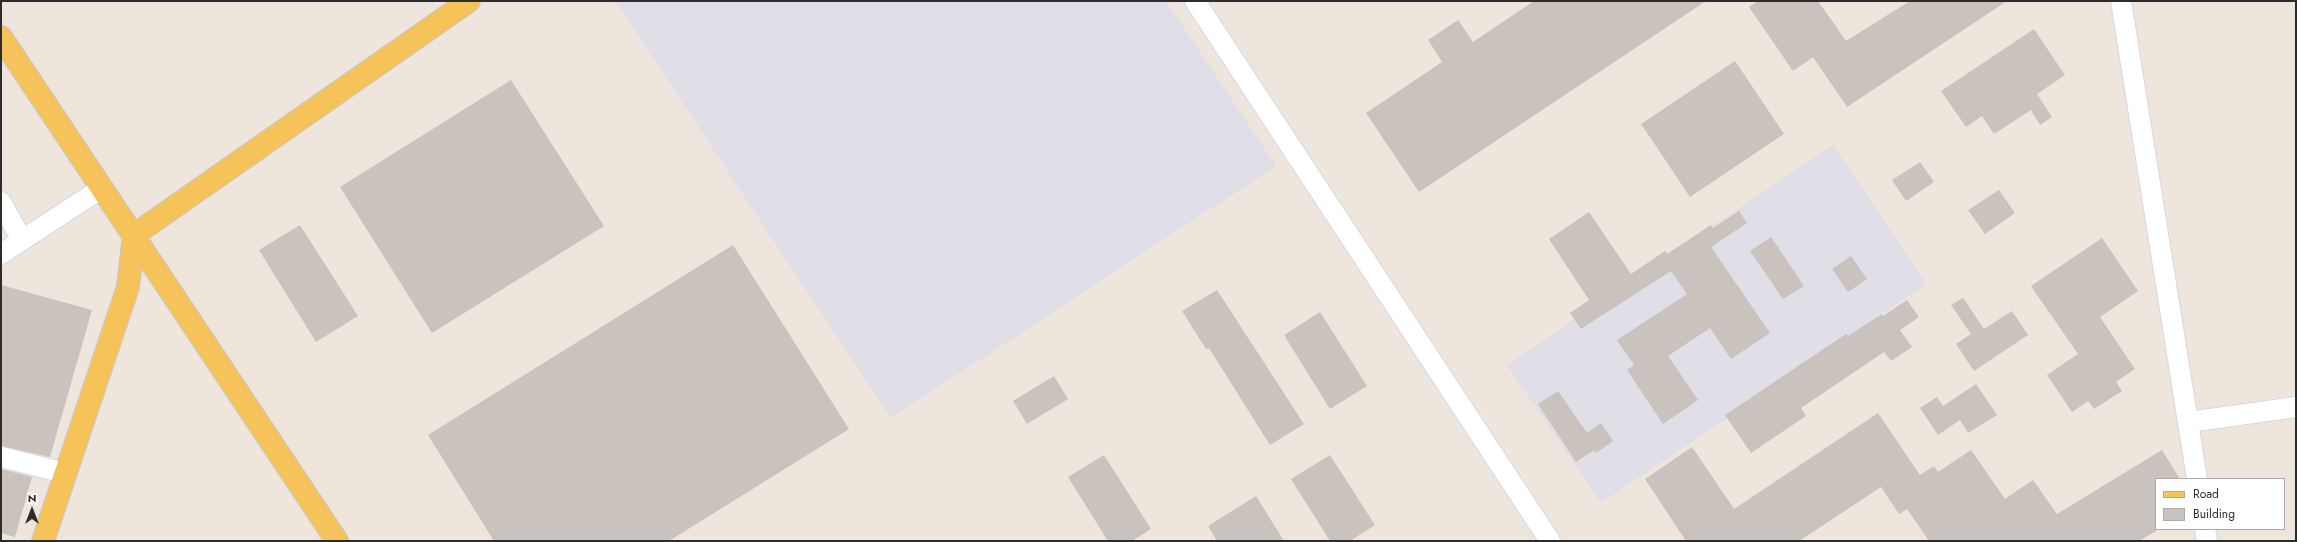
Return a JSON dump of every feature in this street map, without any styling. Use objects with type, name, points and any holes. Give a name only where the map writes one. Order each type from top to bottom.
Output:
[{"type":"main road","points":[[43,541],[128,287],[134,235],[469,1]]},
{"type":"main road","points":[[5,50],[134,235],[337,541]]},
{"type":"street","points":[[1195,1],[1550,541]]},
{"type":"street","points":[[2121,1],[2197,478]]},
{"type":"street","points":[[1,254],[102,188]]},
{"type":"street","points":[[1,202],[22,240]]},
{"type":"street","points":[[2189,422],[2296,407]]},
{"type":"street","points":[[1,457],[65,473]]},
{"type":"street","points":[[2205,530],[2207,541]]},
{"type":"shaded area","points":[[615,1],[1166,1],[1276,166],[891,418]]},
{"type":"shaded area","points":[[1833,145],[1927,284],[1601,503],[1507,365]]},
{"type":"building","points":[[1534,1],[1706,1],[1419,192],[1366,113],[1442,62],[1428,40],[1458,20],[1473,42]]},
{"type":"building","points":[[1758,1],[1818,1],[1846,41],[1910,1],[2007,1],[1847,107],[1813,57],[1793,71],[1749,7]]},
{"type":"building","points":[[2034,29],[2065,75],[2037,94],[2052,117],[2040,125],[2031,110],[1994,134],[1982,116],[1966,127],[1941,91]]},
{"type":"building","points":[[1735,61],[1784,134],[1690,197],[1641,124]]},
{"type":"building","points":[[511,80],[604,226],[432,333],[340,187]]},
{"type":"building","points":[[1920,162],[1934,182],[1906,201],[1892,180]]},
{"type":"building","points":[[1999,190],[2015,213],[1985,234],[1968,210]]},
{"type":"building","points":[[1739,211],[1747,223],[1711,247],[1770,333],[1731,359],[1710,328],[1668,356],[1698,400],[1663,424],[1627,370],[1634,365],[1617,340],[1687,294],[1671,271],[1581,329],[1570,313],[1589,300],[1549,239],[1589,212],[1631,274],[1665,251],[1667,254],[1711,225],[1713,228]]},
{"type":"building","points":[[300,225],[358,316],[316,342],[259,250]]},
{"type":"building","points":[[1771,237],[1804,286],[1783,299],[1750,251]]},
{"type":"building","points":[[2102,238],[2138,291],[2100,317],[2135,369],[2116,382],[2122,391],[2094,409],[2088,401],[2072,412],[2047,375],[2078,354],[2031,286]]},
{"type":"building","points":[[733,245],[849,429],[669,541],[494,541],[428,435]]},
{"type":"building","points":[[1851,256],[1867,279],[1848,292],[1832,269]]},
{"type":"building","points":[[1,285],[92,310],[50,457],[1,446]]},
{"type":"building","points":[[1217,290],[1304,424],[1270,445],[1209,348],[1206,349],[1182,311]]},
{"type":"building","points":[[1963,298],[1984,329],[2012,311],[2028,335],[1974,371],[1956,344],[1971,334],[1951,305]]},
{"type":"building","points":[[1907,300],[1919,317],[1900,330],[1912,347],[1891,361],[1884,352],[1801,408],[1806,416],[1751,453],[1725,415],[1846,334],[1848,336]]},
{"type":"building","points":[[1320,312],[1367,386],[1330,409],[1284,335]]},
{"type":"building","points":[[1054,376],[1068,399],[1027,424],[1013,401]]},
{"type":"building","points":[[1976,384],[1997,415],[1968,433],[1960,420],[1938,435],[1920,408],[1937,397],[1943,406]]},
{"type":"building","points":[[1558,391],[1587,433],[1601,423],[1613,441],[1596,453],[1594,450],[1576,462],[1538,404]]},
{"type":"building","points":[[1878,413],[1920,475],[1934,466],[1938,472],[1971,450],[2005,499],[2033,480],[2057,514],[2162,450],[2179,478],[2155,478],[2156,531],[2139,541],[1929,541],[1907,509],[1899,514],[1881,487],[1799,541],[1686,541],[1645,479],[1692,447],[1734,509]]},
{"type":"building","points":[[1104,455],[1151,529],[1132,541],[1108,541],[1068,477]]},
{"type":"building","points":[[1330,455],[1375,525],[1350,541],[1330,541],[1291,479]]},
{"type":"building","points":[[1,469],[32,477],[15,537],[1,533]]},
{"type":"building","points":[[1256,496],[1284,541],[1217,541],[1208,526]]}]
